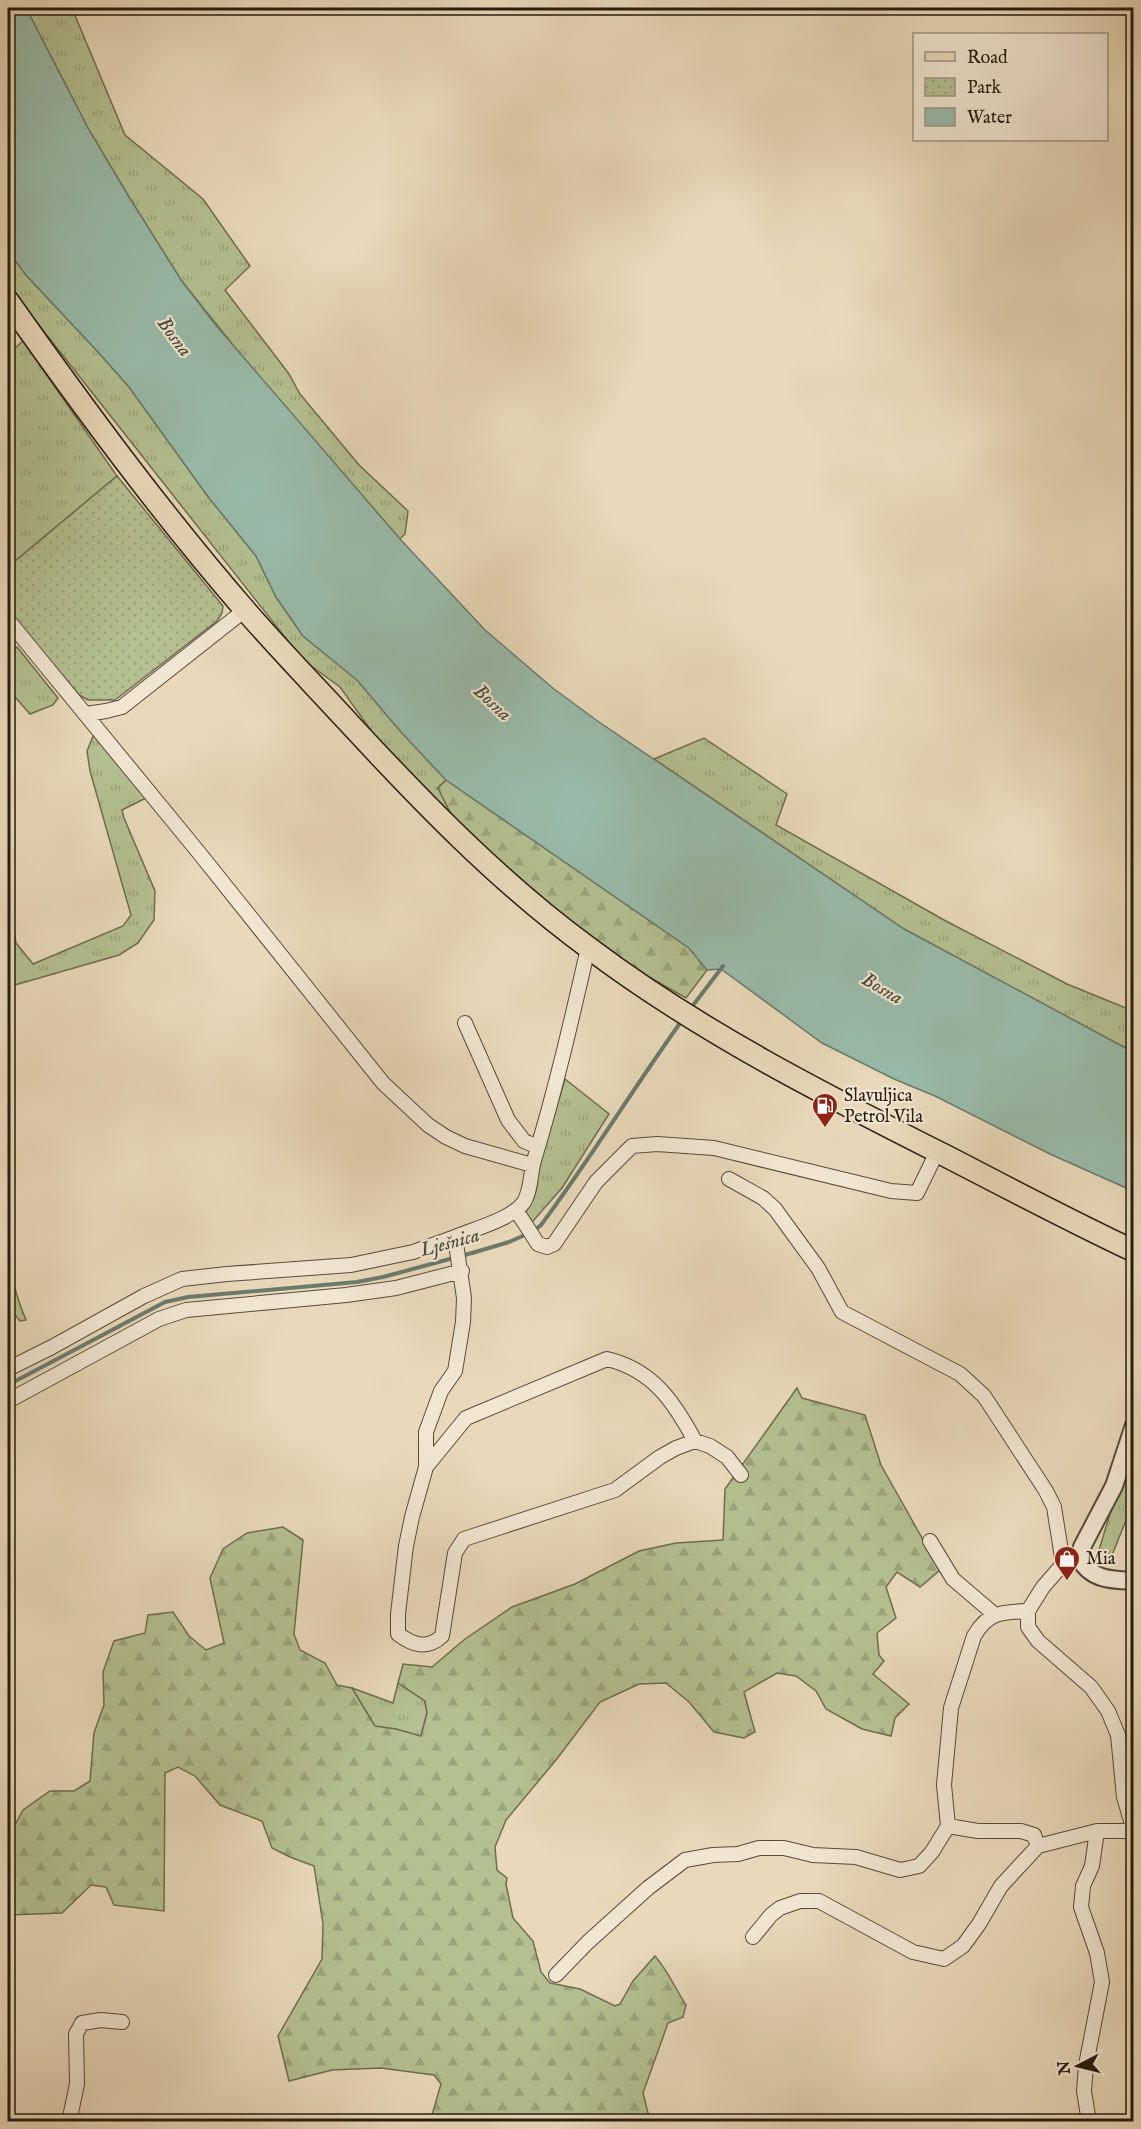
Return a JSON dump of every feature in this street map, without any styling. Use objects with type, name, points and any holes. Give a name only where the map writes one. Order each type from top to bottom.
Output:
[{"type":"main road","points":[[8,301],[103,432],[245,610],[405,784],[493,867],[588,948],[666,1002],[775,1068],[1134,1251]]},
{"type":"main road","points":[[1108,1239],[1134,1269]]},
{"type":"street","points":[[86,714],[122,706],[245,610]]},
{"type":"street","points":[[8,620],[383,1083],[428,1125],[446,1137],[465,1146],[532,1165]]},
{"type":"street","points":[[8,1369],[144,1296],[182,1279],[351,1265],[455,1243],[516,1210],[524,1201],[530,1184],[532,1165],[555,1091],[588,948]]},
{"type":"street","points":[[465,1023],[508,1120],[524,1141],[538,1147]]},
{"type":"street","points":[[516,1210],[538,1244],[547,1247],[554,1244],[596,1182],[632,1146],[657,1144],[714,1148],[891,1191],[917,1193],[937,1152]]},
{"type":"street","points":[[729,1179],[763,1198],[775,1209],[818,1268],[842,1312],[960,1374],[984,1396],[1054,1507],[1063,1564]]},
{"type":"street","points":[[455,1243],[464,1298],[459,1347],[454,1371],[441,1391],[426,1432],[426,1467],[412,1517],[398,1614],[398,1634],[411,1644],[434,1643],[442,1636],[455,1553],[464,1539],[615,1490],[660,1457],[695,1441],[710,1446],[727,1457],[741,1475]]},
{"type":"street","points":[[8,1401],[159,1318],[186,1310],[346,1296],[396,1288],[461,1269]]},
{"type":"street","points":[[426,1467],[466,1418],[607,1359],[624,1363],[649,1378],[679,1411],[695,1441]]},
{"type":"street","points":[[1134,1425],[1114,1486],[1082,1547],[1080,1559],[1091,1573],[1107,1579],[1134,1581]]},
{"type":"street","points":[[930,1541],[953,1579],[994,1614]]},
{"type":"street","points":[[753,1937],[771,1915],[780,1908],[801,1901],[819,1901],[913,1952],[944,1959],[963,1946],[1001,1886],[1038,1846],[1097,1830],[1133,1831],[1124,1797],[1118,1735],[1108,1712],[1091,1687],[1038,1641],[1028,1627],[1028,1611],[1043,1587],[1063,1564],[1080,1559]]},
{"type":"street","points":[[556,1975],[588,1942],[648,1888],[684,1860],[738,1854],[759,1848],[784,1848],[813,1855],[856,1857],[900,1870],[919,1866],[932,1852],[948,1826],[944,1785],[951,1708],[974,1636],[994,1614],[1028,1611]]},
{"type":"street","points":[[948,1826],[978,1831],[1022,1831],[1034,1835],[1038,1846]]},
{"type":"street","points":[[1089,2121],[1084,2091],[1086,2065],[1101,1982],[1097,1953],[1081,1907],[1083,1886],[1092,1866],[1097,1830]]},
{"type":"street","points":[[69,2121],[77,2084],[76,2034],[82,2023],[101,2020],[122,2022]]},
{"type":"green space","points":[[26,8],[59,8],[74,13],[125,135],[203,199],[250,266],[225,290],[289,374],[300,394],[359,465],[408,511],[405,534],[400,539],[253,370],[181,280],[89,130]]},
{"type":"green space","points":[[8,251],[26,275],[129,387],[209,498],[256,556],[276,597],[303,636],[357,680],[446,780],[438,788],[454,820],[375,736],[340,687],[303,660],[27,310],[8,283]]},
{"type":"green space","points":[[23,341],[117,476],[8,567],[8,354]]},
{"type":"green space","points":[[117,476],[223,606],[217,621],[115,700],[88,700],[79,695],[8,611],[8,567]]},
{"type":"green space","points":[[17,647],[58,698],[53,705],[30,714],[8,689],[8,655]]},
{"type":"green space","points":[[94,734],[146,798],[122,810],[155,891],[154,920],[138,943],[119,955],[8,987],[8,893],[16,943],[33,964],[123,926],[131,915],[90,771],[87,751]]},
{"type":"green space","points":[[704,738],[787,794],[776,825],[944,920],[1067,984],[1133,1011],[1133,1052],[904,929],[654,759]]},
{"type":"green space","points":[[446,780],[689,948],[707,970],[686,998],[642,973],[573,925],[454,820],[438,788]]},
{"type":"green space","points":[[565,1079],[609,1114],[562,1188],[532,1222],[526,1213],[528,1204]]},
{"type":"green space","points":[[8,1243],[13,1282],[26,1320],[20,1321],[9,1307]]},
{"type":"green space","points":[[797,1388],[802,1398],[865,1415],[881,1465],[940,1570],[920,1587],[897,1572],[886,1587],[896,1618],[877,1633],[879,1655],[884,1661],[873,1674],[909,1704],[895,1718],[891,1736],[862,1729],[826,1709],[816,1691],[796,1676],[777,1673],[744,1692],[755,1732],[744,1738],[714,1732],[689,1702],[666,1683],[639,1684],[600,1702],[506,1820],[495,1847],[497,1870],[507,1878],[506,1884],[513,1918],[533,1941],[541,1972],[550,1983],[580,1989],[615,2006],[620,2004],[633,1981],[655,1956],[686,2005],[683,2017],[668,2023],[643,2093],[650,2121],[437,2121],[432,2115],[441,2084],[434,2075],[381,2068],[332,2070],[289,2081],[278,2036],[322,1959],[323,1924],[314,1866],[272,1848],[262,1821],[220,1805],[195,1776],[178,1767],[165,1773],[164,1911],[114,1905],[106,1887],[91,1885],[62,1913],[8,1915],[8,1838],[23,1810],[50,1791],[74,1791],[90,1781],[94,1733],[104,1705],[103,1672],[114,1641],[145,1633],[148,1615],[173,1612],[189,1636],[206,1650],[224,1643],[210,1578],[223,1549],[247,1533],[283,1527],[303,1540],[294,1634],[300,1650],[325,1663],[337,1685],[352,1688],[375,1726],[421,1736],[427,1713],[425,1701],[398,1683],[403,1664],[432,1667],[465,1639],[512,1607],[575,1584],[639,1551],[676,1543],[723,1540],[725,1489]]},
{"type":"green space","points":[[1133,1438],[1133,1503],[1112,1555],[1099,1550]]},
{"type":"green space","points":[[398,1683],[425,1701],[427,1712],[421,1737],[396,1729],[375,1727],[352,1688],[393,1703]]},
{"type":"water","name":"Bosna","points":[[8,8],[26,8],[89,130],[181,280],[214,323],[400,539],[485,630],[554,689],[599,722],[904,929],[1133,1052],[1133,1191],[1050,1154],[935,1096],[894,1079],[822,1043],[721,969],[707,970],[689,948],[446,780],[357,680],[303,636],[276,597],[256,556],[209,498],[129,387],[26,275],[8,251]]},
{"type":"waterway","name":"Lješnica","points":[[691,1008],[723,966]]},
{"type":"waterway","name":"Lješnica","points":[[534,1231],[559,1200],[683,1019]]},
{"type":"waterway","name":"Lješnica","points":[[8,1385],[165,1302],[188,1297],[357,1282],[472,1253],[527,1234]]},
{"type":"place","name":"Slavuljica Petrol Vila","points":[[825,1129]]},
{"type":"place","name":"Mia","points":[[1067,1582]]}]
